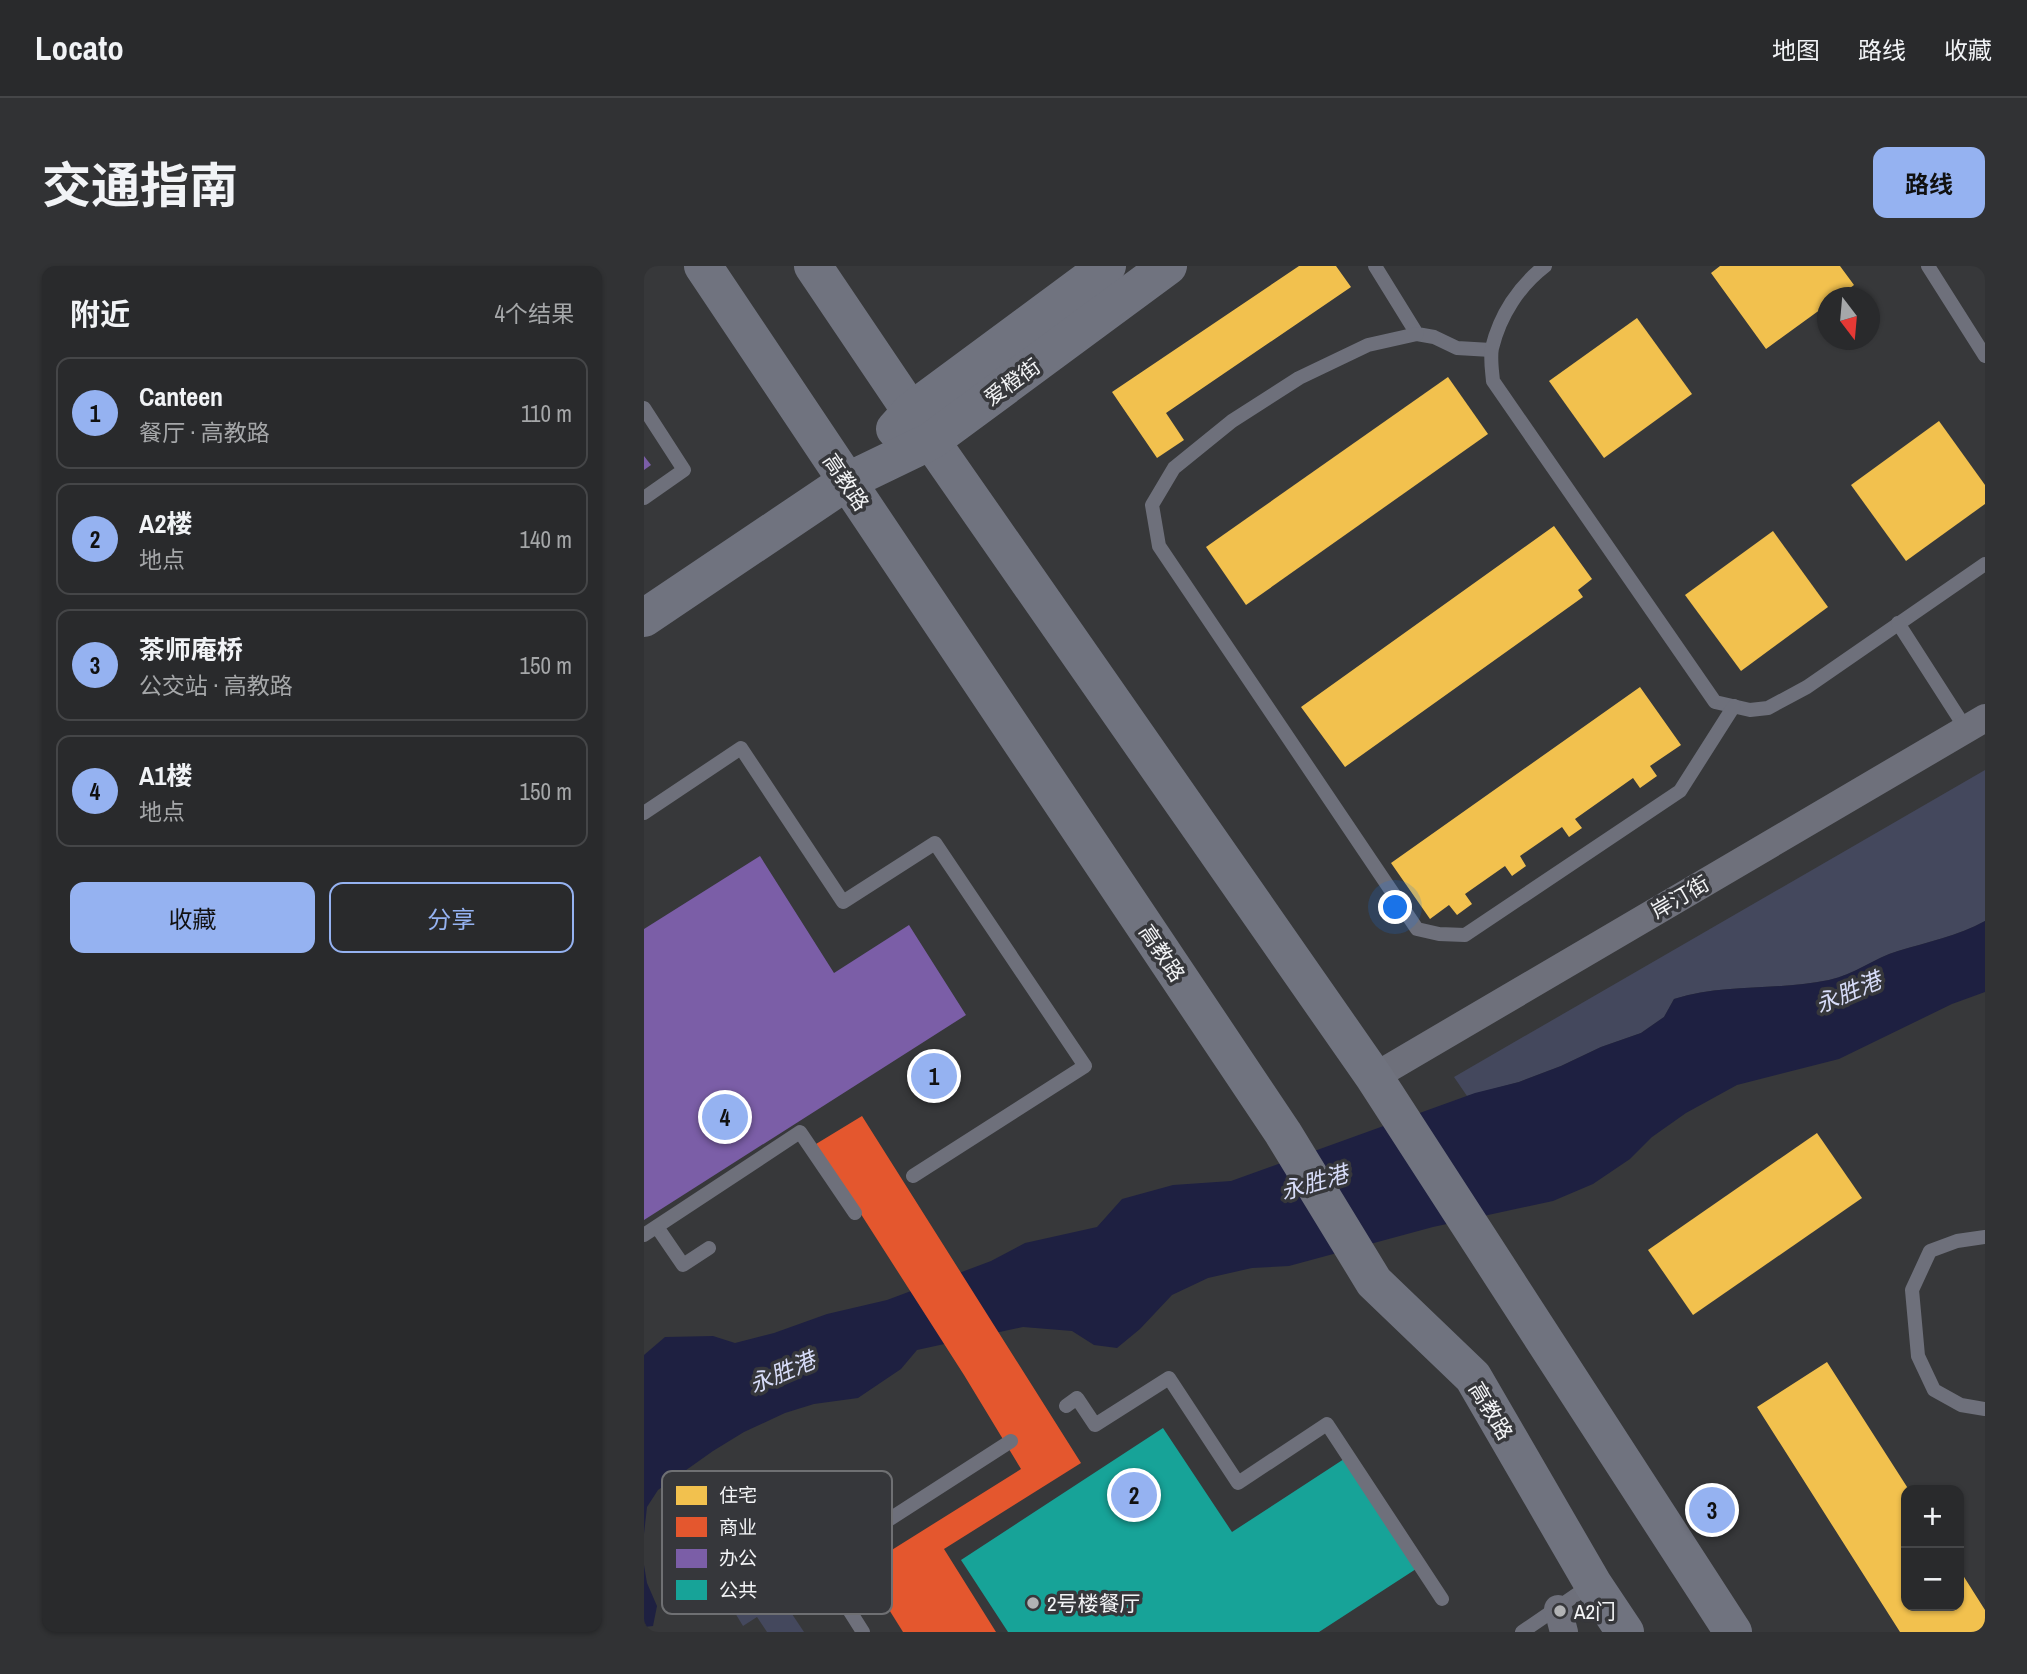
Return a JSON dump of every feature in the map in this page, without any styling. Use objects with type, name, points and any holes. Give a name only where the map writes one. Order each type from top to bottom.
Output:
[{"type":"main road","name":"高教路","points":[[703,266],[1283,1133],[1374,1282],[1472,1377],[1593,1584],[1625,1632]]},
{"type":"main road","points":[[813,266],[921,426],[1382,1088],[1733,1632]]},
{"type":"main road","name":"爱橙街","points":[[921,426],[1107,266]]},
{"type":"main road","name":"爱橙街","points":[[644,618],[846,482],[921,426],[1168,266]]},
{"type":"street","name":"岸汀街","points":[[1382,1088],[1975,724]]},
{"type":"lane","points":[[1375,266],[1417,334]]},
{"type":"lane","points":[[1545,266],[1526,281],[1503,317],[1491,350],[1493,381],[1715,702],[1750,710],[1768,708],[1807,687],[1985,564]]},
{"type":"lane","points":[[1928,266],[1985,356]]},
{"type":"lane","points":[[1491,350],[1457,348],[1434,337],[1417,334],[1368,345],[1299,378],[1232,421],[1174,468],[1152,505],[1159,546],[1417,929],[1439,934],[1465,935],[1680,791],[1734,706]]},
{"type":"lane","points":[[644,408],[684,470],[644,498]]},
{"type":"lane","points":[[1898,623],[1975,724]]},
{"type":"lane","points":[[644,813],[741,748],[843,902],[935,843],[1085,1066],[913,1176]]},
{"type":"lane","points":[[644,1235],[682,1205],[800,1132],[855,1213]]},
{"type":"lane","points":[[657,1227],[683,1265],[709,1248]]},
{"type":"lane","points":[[1985,1237],[1957,1241],[1930,1251],[1912,1290],[1917,1356],[1934,1390],[1961,1405],[1985,1409]]},
{"type":"lane","points":[[1066,1406],[1077,1398],[1095,1426],[1168,1378],[1238,1483],[1327,1424],[1442,1599]]},
{"type":"lane","points":[[892,1518],[1011,1441]]},
{"type":"lane","points":[[1522,1632],[1561,1620],[1593,1584]]},
{"type":"lane","points":[[852,1614],[863,1632]]},
{"type":"shaded area","points":[[1985,770],[1985,921],[1953,935],[1889,954],[1829,980],[1713,991],[1674,999],[1664,1017],[1641,1033],[1519,1082],[1467,1096],[1454,1077]]},
{"type":"shaded area","points":[[736,1614],[792,1614],[804,1632],[767,1632],[757,1617],[743,1626]]},
{"type":"water","name":"永胜港","points":[[1985,921],[1985,992],[1952,1004],[1839,1059],[1737,1085],[1686,1113],[1652,1137],[1630,1159],[1593,1184],[1553,1201],[1433,1227],[1289,1266],[1252,1268],[1208,1278],[1172,1295],[1140,1329],[1117,1348],[1094,1345],[1072,1331],[1023,1327],[917,1350],[901,1369],[858,1398],[814,1404],[785,1413],[744,1432],[685,1471],[662,1471],[662,1487],[647,1507],[644,1534],[644,1355],[665,1337],[713,1336],[735,1343],[774,1333],[827,1314],[887,1300],[991,1261],[1025,1243],[1097,1227],[1122,1199],[1173,1185],[1231,1181],[1475,1093],[1519,1082],[1561,1066],[1601,1047],[1641,1033],[1664,1017],[1674,999],[1713,991],[1829,980],[1889,954]]},
{"type":"water","points":[[644,1565],[647,1583],[657,1606],[653,1626],[644,1627]]},
{"type":"building: 住宅","points":[[1299,266],[1336,266],[1351,287],[1166,413],[1184,440],[1157,458],[1112,392]]},
{"type":"building: 住宅","points":[[1720,266],[1840,266],[1854,285],[1817,287],[1817,312],[1766,349],[1711,273]]},
{"type":"building: 住宅","points":[[1637,318],[1692,394],[1604,458],[1549,381]]},
{"type":"building: 住宅","points":[[1448,377],[1488,434],[1246,605],[1206,547]]},
{"type":"building: 住宅","points":[[1939,421],[1985,485],[1985,504],[1906,561],[1851,485]]},
{"type":"building: 住宅","points":[[1554,526],[1592,579],[1578,590],[1583,597],[1345,767],[1301,707]]},
{"type":"building: 住宅","points":[[1773,531],[1828,607],[1741,671],[1685,595]]},
{"type":"building: 住宅","points":[[1640,687],[1681,745],[1650,766],[1657,776],[1640,788],[1633,778],[1575,819],[1582,828],[1569,837],[1562,827],[1520,856],[1526,866],[1512,876],[1505,866],[1465,894],[1472,904],[1457,915],[1449,905],[1430,919],[1391,863]]},
{"type":"building: 住宅","points":[[1817,1133],[1862,1198],[1693,1315],[1648,1250]]},
{"type":"building: 住宅","points":[[1827,1362],[1906,1485],[1901,1485],[1901,1611],[1964,1611],[1964,1577],[1985,1610],[1985,1632],[1900,1632],[1757,1407]]},
{"type":"building: 商业","points":[[862,1116],[1081,1463],[944,1549],[996,1632],[903,1632],[892,1614],[892,1550],[1021,1469],[816,1144]]},
{"type":"building: 办公","points":[[644,456],[651,465],[644,470]]},
{"type":"building: 办公","points":[[760,856],[834,973],[909,925],[966,1015],[644,1220],[644,929]]},
{"type":"building: 公共","points":[[1163,1428],[1232,1532],[1344,1459],[1416,1569],[1319,1632],[1008,1632],[961,1560]]},
{"type":"place","name":"Canteen","points":[[934,1076]]},
{"type":"place","name":"A1楼","points":[[725,1117]]},
{"type":"place","name":"A2楼","points":[[1134,1495]]},
{"type":"place","name":"茶师庵桥","points":[[1712,1510]]},
{"type":"place","name":"2号楼餐厅","points":[[1033,1603]]},
{"type":"place","name":"A2门","points":[[1560,1611]]}]
